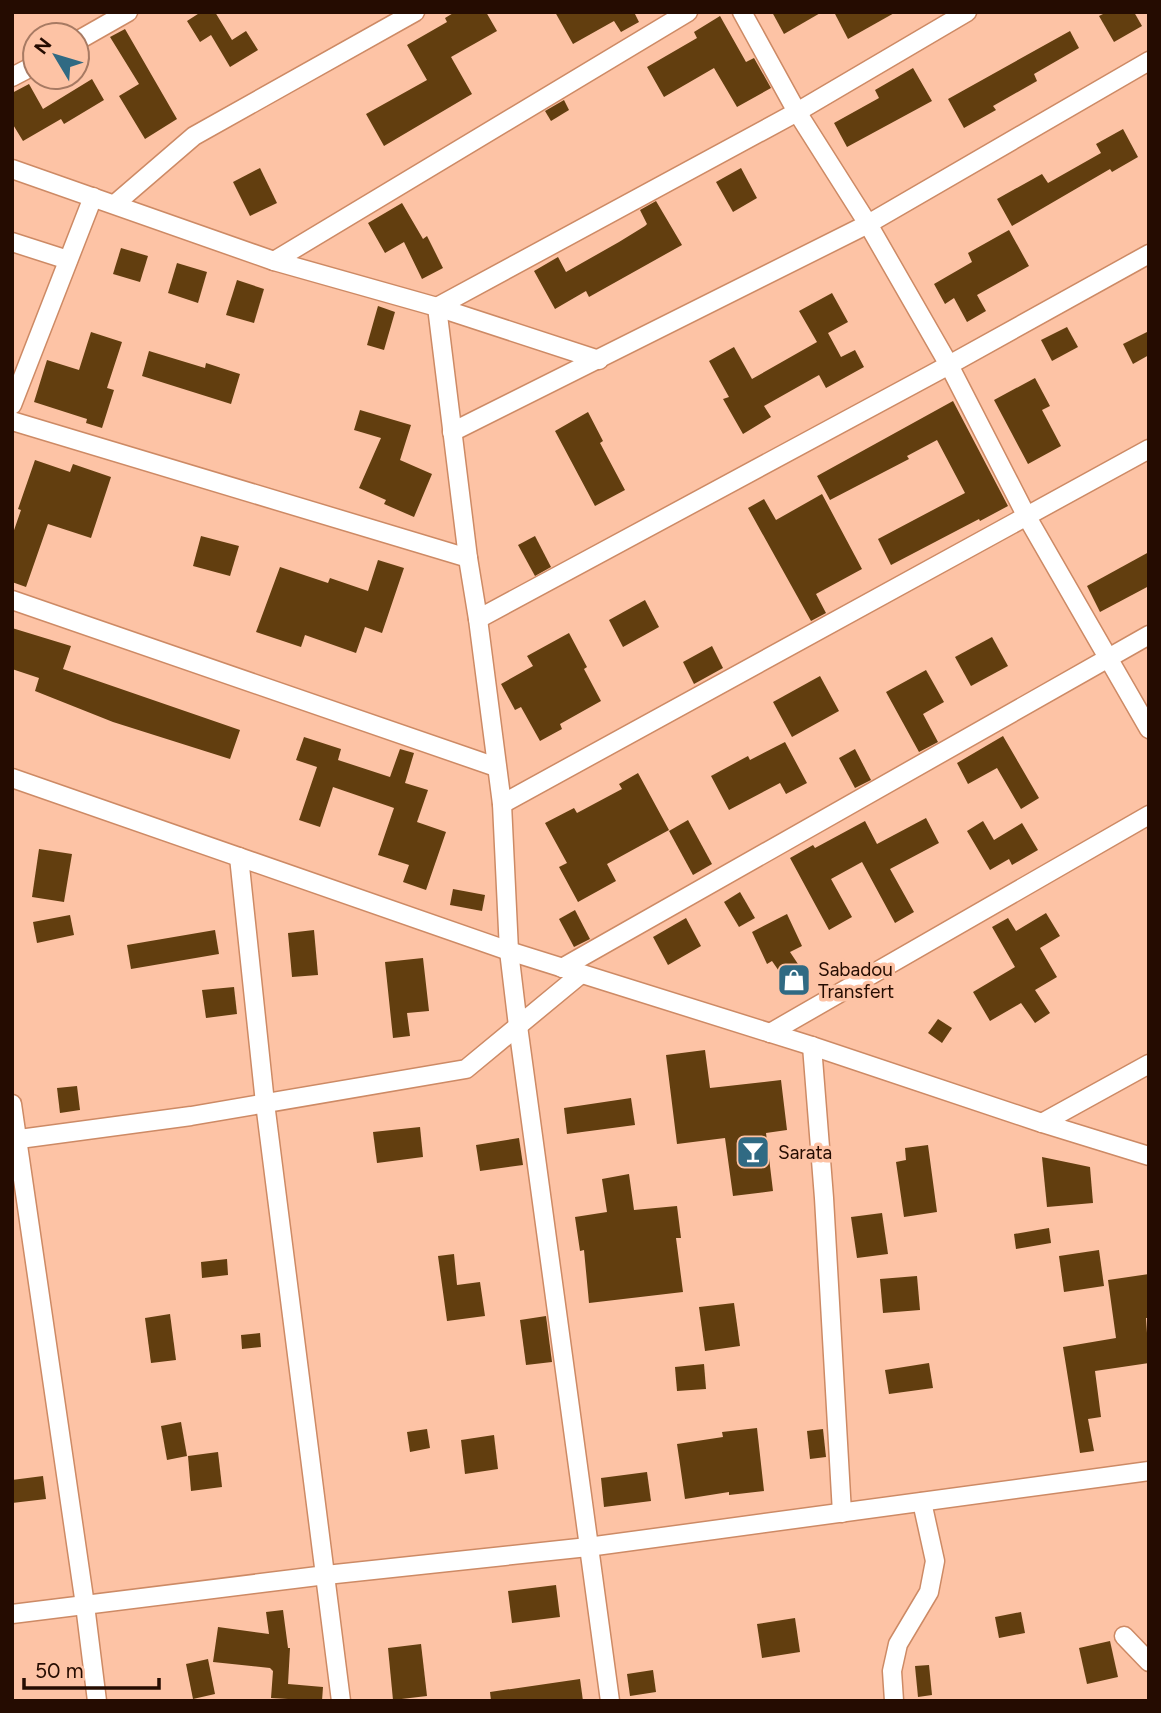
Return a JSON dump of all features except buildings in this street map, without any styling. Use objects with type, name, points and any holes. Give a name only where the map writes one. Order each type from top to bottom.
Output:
[{"type":"street","points":[[91,33],[128,12]]},
{"type":"street","points":[[115,204],[194,136],[415,12]]},
{"type":"street","points":[[274,261],[688,12]]},
{"type":"street","points":[[742,12],[797,112],[868,224],[949,365],[1027,517],[1149,729]]},
{"type":"street","points":[[437,307],[797,112],[967,12]]},
{"type":"street","points":[[452,432],[868,224],[1149,61]]},
{"type":"street","points":[[12,169],[274,261],[437,307],[599,360]]},
{"type":"street","points":[[12,405],[93,197]]},
{"type":"street","points":[[12,242],[68,261]]},
{"type":"street","points":[[478,619],[1149,254]]},
{"type":"street","points":[[437,307],[502,804],[509,951],[518,1026],[610,1701]]},
{"type":"street","points":[[12,421],[468,558]]},
{"type":"street","points":[[502,804],[1149,449]]},
{"type":"street","points":[[12,600],[496,767]]},
{"type":"street","points":[[562,968],[1149,635]]},
{"type":"street","points":[[12,778],[509,951],[1149,1156]]},
{"type":"street","points":[[770,1033],[1149,815]]},
{"type":"street","points":[[239,857],[265,1103],[341,1701]]},
{"type":"street","points":[[14,1140],[265,1103],[466,1069],[581,974]]},
{"type":"street","points":[[812,1046],[824,1198],[842,1513]]},
{"type":"street","points":[[1042,1123],[1149,1064]]},
{"type":"street","points":[[12,1104],[14,1140],[85,1605],[97,1701]]},
{"type":"street","points":[[12,1614],[326,1575],[588,1547],[1149,1471]]},
{"type":"street","points":[[894,1701],[892,1671],[898,1644],[929,1591],[935,1561],[922,1502]]},
{"type":"street","points":[[1124,1636],[1149,1662]]},
{"type":"place","name":"Sabadou Transfert","points":[[794,980]]},
{"type":"place","name":"Sarata","points":[[753,1152]]}]
